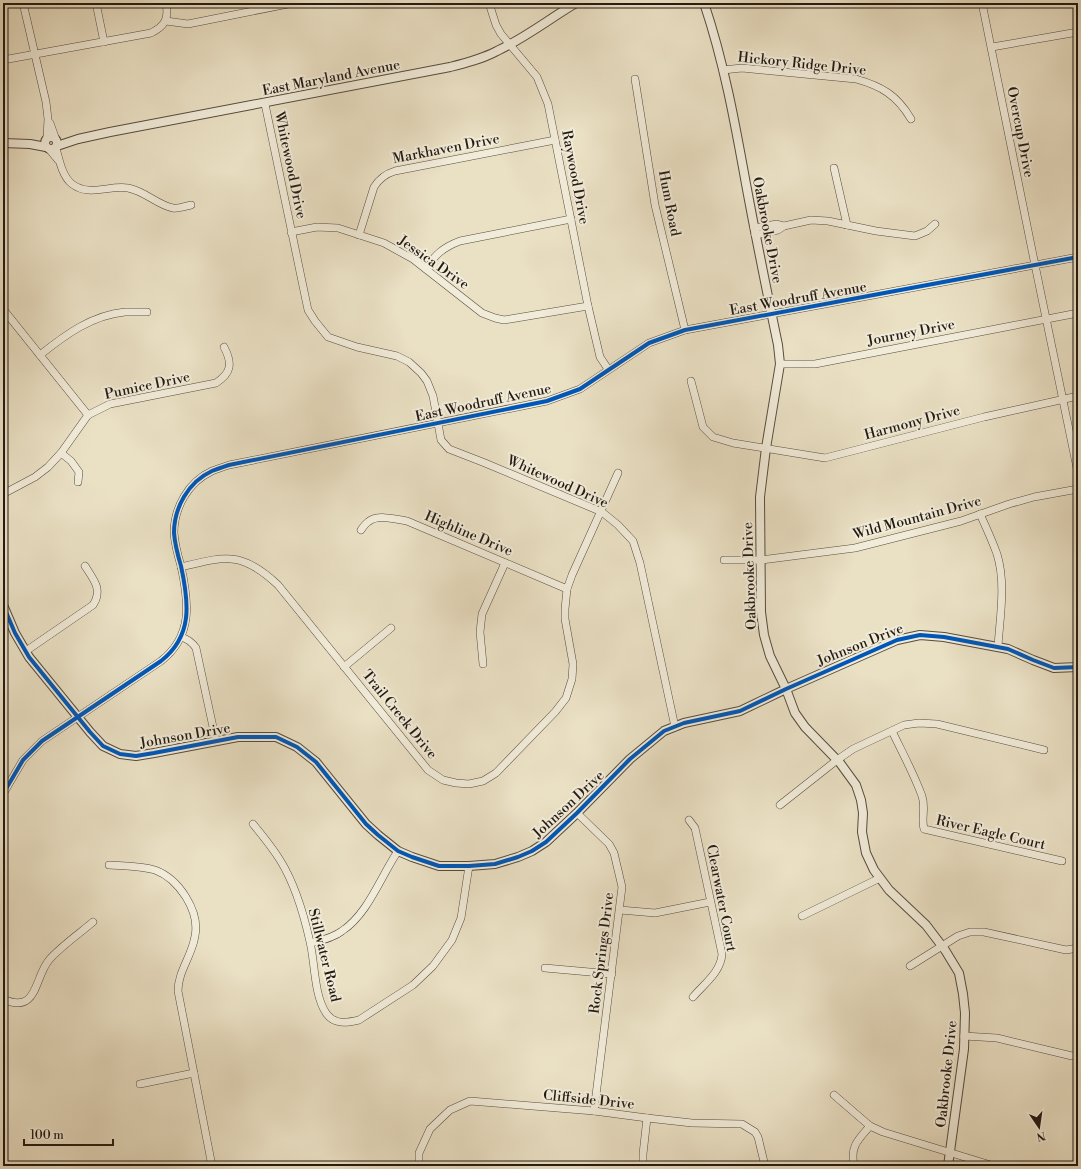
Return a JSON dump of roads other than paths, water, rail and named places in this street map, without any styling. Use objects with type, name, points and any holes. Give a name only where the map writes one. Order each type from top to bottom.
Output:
[{"type":"street","points":[[23,3],[46,102],[52,143],[60,164],[71,183],[83,189],[96,191],[106,188],[127,188],[139,191],[161,204],[174,209],[191,205]]},
{"type":"street","points":[[96,3],[104,42]]},
{"type":"street","points":[[3,60],[151,33],[158,29],[166,21],[166,3]]},
{"type":"street","points":[[166,21],[188,24],[293,3]]},
{"type":"street","name":"Raywood Drive","points":[[489,3],[496,25],[501,34],[537,78],[548,104],[588,306],[600,357],[608,369]]},
{"type":"street","name":"East Maryland Avenue","points":[[3,143],[30,144],[40,141],[52,143],[78,139],[450,67],[485,57],[510,44],[576,3]]},
{"type":"street","name":"Oakbrooke Drive","points":[[704,3],[718,44],[734,120],[780,364],[766,448],[760,497],[761,612],[764,634],[770,656],[786,689],[795,713],[805,727],[837,760],[856,785],[863,812],[862,832],[866,853],[874,870],[889,890],[926,925],[942,945],[959,973],[964,994],[964,1049],[948,1166]]},
{"type":"street","name":"Overcup Drive","points":[[982,3],[1078,473]]},
{"type":"street","points":[[992,47],[1078,32]]},
{"type":"street","name":"Hickory Ridge Drive","points":[[723,70],[742,68],[861,80],[872,83],[885,90],[898,101],[911,118]]},
{"type":"street","name":"Hum Road","points":[[635,79],[655,205],[685,330]]},
{"type":"street","name":"Whitewood Drive","points":[[265,104],[291,232]]},
{"type":"street","name":"Markhaven Drive","points":[[358,234],[374,187],[378,181],[388,173],[402,169],[555,140]]},
{"type":"street","points":[[834,168],[847,225]]},
{"type":"street","points":[[426,269],[439,253],[450,245],[460,241],[571,219]]},
{"type":"street","points":[[754,231],[810,220],[828,221],[908,236],[920,235],[935,224]]},
{"type":"street","name":"Jessica Drive","points":[[291,232],[312,228],[338,228],[384,243],[426,269],[482,313],[495,318],[504,320],[588,306]]},
{"type":"street","points":[[291,232],[308,310],[322,331],[328,337],[342,343],[397,356],[417,368],[427,382],[433,396],[438,424]]},
{"type":"street","name":"East Woodruff Avenue","points":[[3,794],[14,773],[30,752],[42,741],[161,661],[175,648],[181,637],[188,614],[187,595],[175,544],[175,519],[181,501],[193,484],[211,472],[229,465],[547,401],[580,389],[648,343],[685,330],[1078,257]]},
{"type":"street","points":[[3,309],[88,415]]},
{"type":"street","points":[[40,355],[90,321],[108,315],[125,312],[147,312]]},
{"type":"street","name":"Journey Drive","points":[[780,364],[815,364],[1078,313]]},
{"type":"street","name":"Pumice Drive","points":[[3,494],[35,477],[48,467],[61,453],[88,415],[110,404],[216,383],[224,377],[229,369],[229,356],[224,347]]},
{"type":"street","name":"Harmony Drive","points":[[691,381],[702,427],[712,437],[734,443],[825,458],[984,416],[1078,396]]},
{"type":"street","name":"Whitewood Drive","points":[[438,424],[441,440],[449,449],[602,512],[618,525],[633,541],[640,563],[675,727]]},
{"type":"street","points":[[61,453],[71,461],[79,472],[78,482]]},
{"type":"street","name":"Trail Creek Drive","points":[[181,567],[213,559],[228,558],[240,560],[253,565],[264,572],[278,585],[428,770],[443,780],[456,783],[469,784],[483,781],[496,774],[555,712],[566,698],[572,679],[573,664],[565,619],[567,588],[618,473]]},
{"type":"street","name":"Wild Mountain Drive","points":[[724,560],[761,560],[855,548],[961,521],[1034,497],[1078,489]]},
{"type":"street","points":[[980,514],[997,555],[1001,577],[1002,597],[998,646]]},
{"type":"street","name":"Highline Drive","points":[[362,530],[368,521],[378,519],[389,517],[407,521],[567,588]]},
{"type":"street","points":[[482,664],[480,632],[482,614],[505,563]]},
{"type":"street","points":[[26,651],[93,605],[98,598],[97,585],[85,566]]},
{"type":"street","name":"Johnson Drive","points":[[3,605],[15,633],[26,651],[46,679],[103,746],[120,754],[136,756],[238,737],[276,737],[297,747],[316,762],[366,824],[378,835],[398,850],[412,857],[440,866],[469,866],[505,861],[532,851],[546,842],[630,759],[664,731],[714,716],[740,711],[786,689],[898,640],[920,635],[944,637],[998,646],[1054,668],[1078,667]]},
{"type":"street","points":[[344,667],[391,628]]},
{"type":"street","points":[[181,637],[193,643],[196,648],[216,741]]},
{"type":"street","points":[[780,805],[853,749],[904,725],[919,723],[937,724],[1044,750]]},
{"type":"street","name":"River Eagle Court","points":[[892,731],[922,797],[924,811],[922,823],[924,829],[930,832],[1062,861]]},
{"type":"street","name":"Rock Springs Drive","points":[[577,813],[609,844],[614,853],[622,887],[594,1110]]},
{"type":"street","name":"Clearwater Court","points":[[689,820],[695,828],[722,954],[722,961],[719,968],[693,996]]},
{"type":"street","name":"Stillwater Road","points":[[253,824],[281,861],[291,881],[311,943],[315,975],[323,1006],[326,1013],[338,1022],[349,1023],[359,1020],[413,985],[433,966],[452,940],[461,918],[469,866]]},
{"type":"street","points":[[311,943],[330,938],[355,921],[398,850]]},
{"type":"street","points":[[109,865],[146,868],[155,871],[165,876],[173,883],[184,894],[191,905],[196,924],[196,935],[180,976],[178,991],[212,1166]]},
{"type":"street","points":[[802,916],[880,878]]},
{"type":"street","points":[[620,910],[655,913],[710,902]]},
{"type":"street","points":[[3,999],[18,1003],[25,1002],[33,994],[48,961],[93,922]]},
{"type":"street","points":[[910,966],[942,945],[958,936],[970,932],[984,932],[1066,950],[1078,948]]},
{"type":"street","points":[[545,968],[612,974]]},
{"type":"street","points":[[964,1036],[997,1038],[1072,1056],[1078,1055]]},
{"type":"street","points":[[140,1084],[194,1073]]},
{"type":"street","points":[[834,1095],[870,1126],[883,1132],[994,1166]]},
{"type":"street","name":"Cliffside Drive","points":[[419,1166],[419,1154],[430,1130],[450,1110],[470,1102],[594,1110],[692,1123],[742,1124],[755,1132],[761,1146],[765,1166]]},
{"type":"street","points":[[643,1166],[647,1118]]},
{"type":"street","points":[[854,1166],[852,1153],[855,1144],[870,1126]]}]
